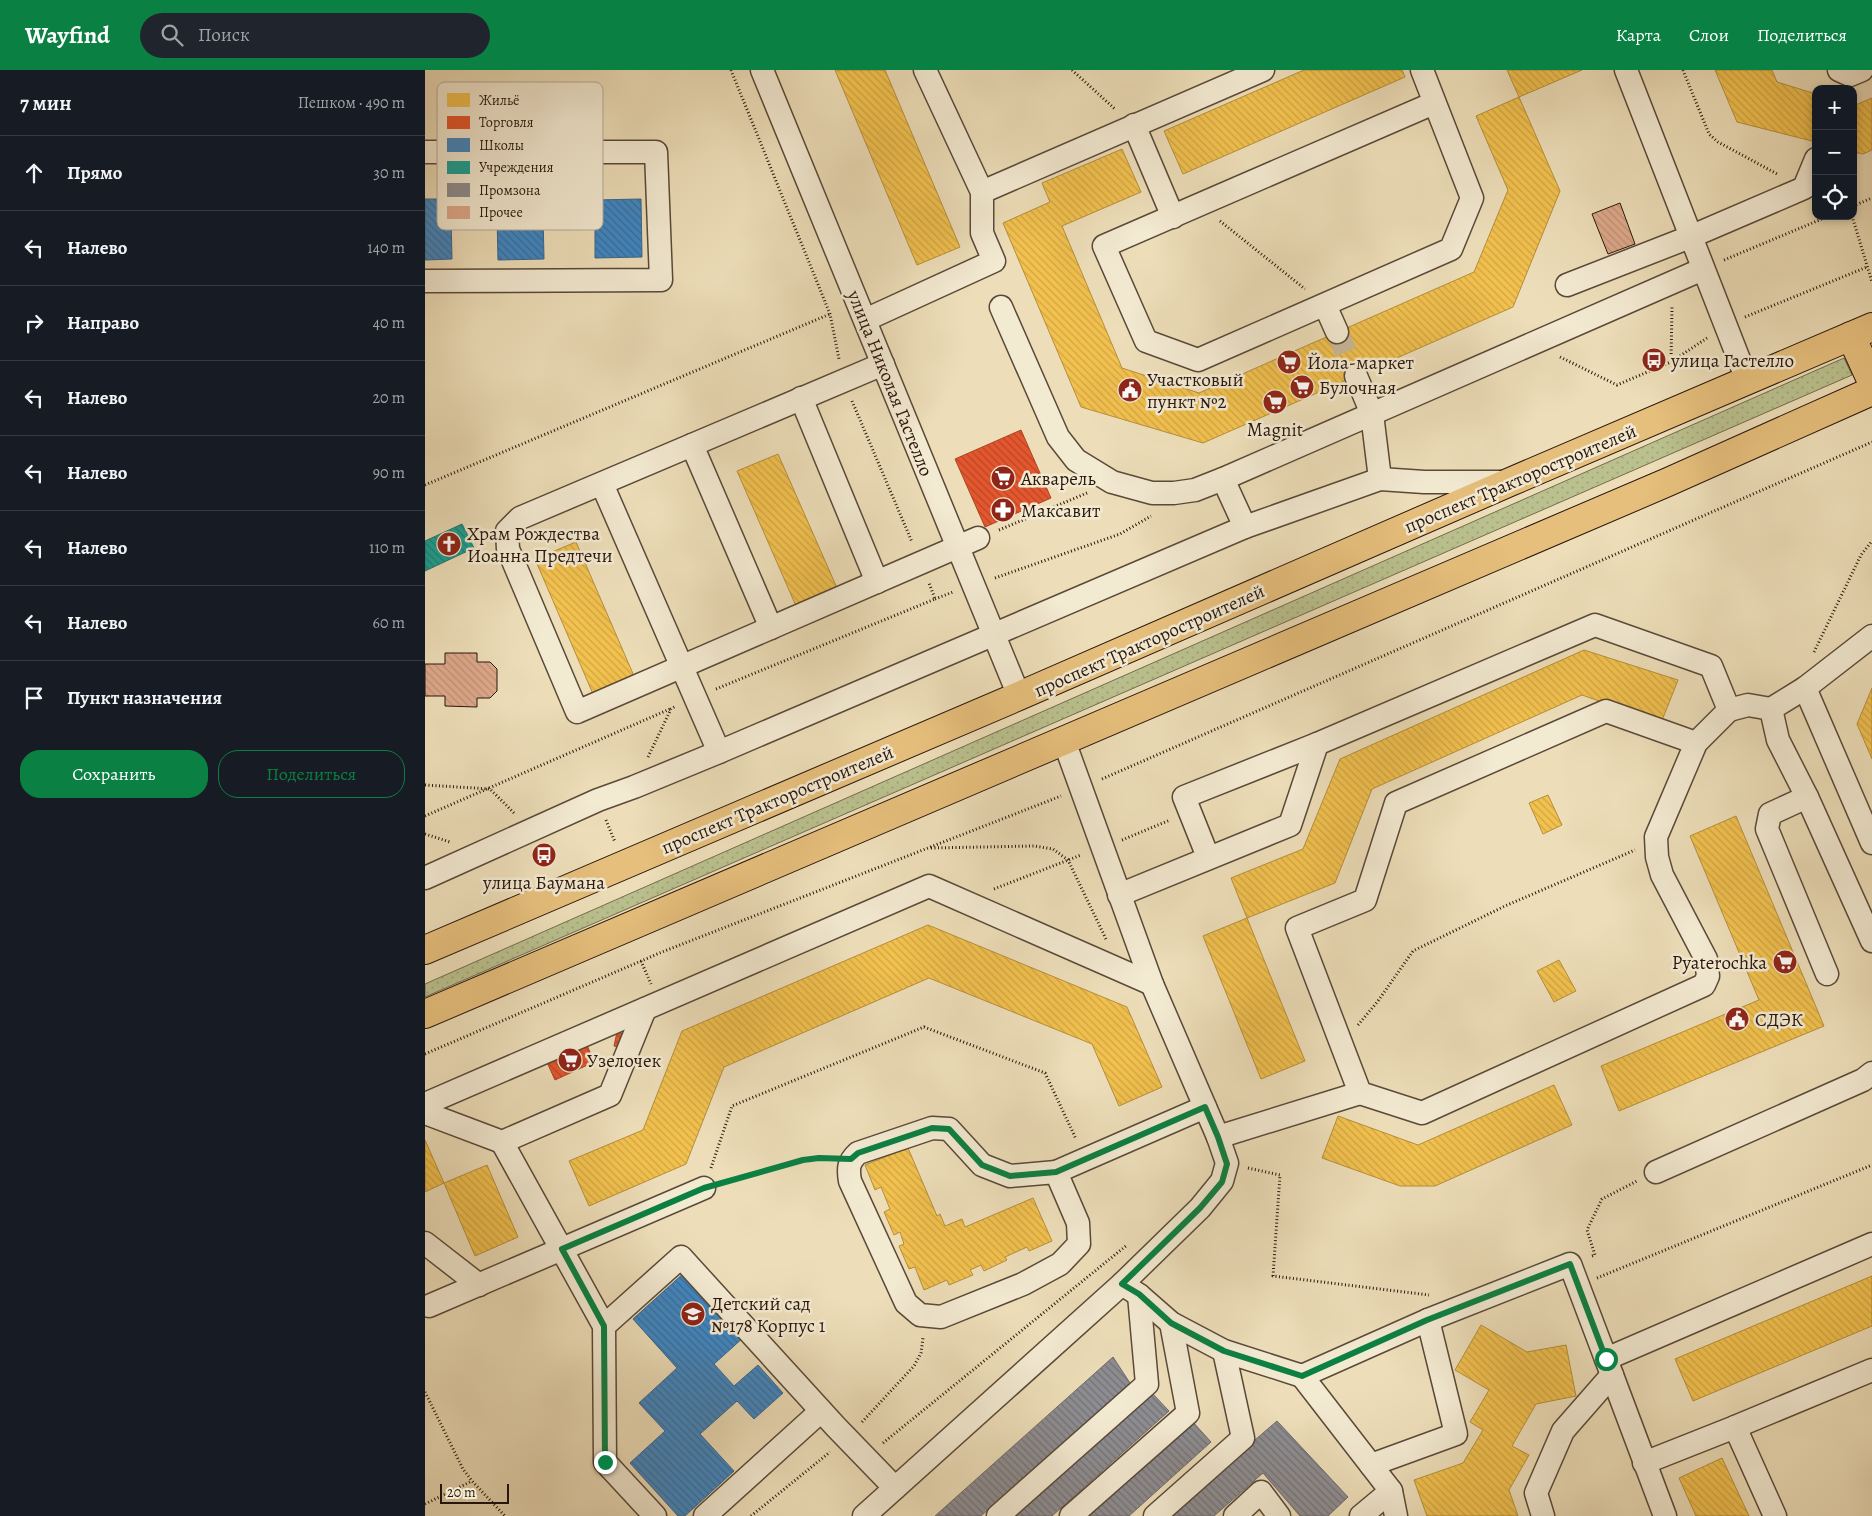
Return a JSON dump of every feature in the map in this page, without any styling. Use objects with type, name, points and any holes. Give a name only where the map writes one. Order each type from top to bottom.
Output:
[{"type":"main road","name":"проспект Тракторостроителей","points":[[425,950],[1019,696],[1861,331]]},
{"type":"main road","points":[[1861,331],[1872,382]]},
{"type":"main road","points":[[425,1014],[1659,486],[1872,391]]},
{"type":"street","name":"улица Николая Гастелло","points":[[763,70],[883,364],[968,542],[995,635],[1019,696]]},
{"type":"street","points":[[865,320],[994,261],[982,232],[982,192],[925,70]]},
{"type":"street","points":[[982,192],[1263,70]]},
{"type":"street","points":[[1422,70],[1472,198],[1451,249],[1198,360],[1146,341],[1104,246],[1434,103]]},
{"type":"street","points":[[1626,70],[1747,380]]},
{"type":"street","points":[[1134,125],[1173,217]]},
{"type":"street","points":[[425,281],[661,280],[656,152],[603,152]]},
{"type":"street","points":[[1567,285],[1691,237],[1803,188],[1812,168]]},
{"type":"street","points":[[1001,307],[1058,437],[1075,460],[1112,482],[1152,493],[1174,493],[1195,490],[1223,479],[1703,269]]},
{"type":"street","points":[[1325,305],[1337,332]]},
{"type":"street","points":[[883,364],[520,518],[507,531],[508,549],[577,712],[968,542]]},
{"type":"street","points":[[1356,376],[1372,414],[1380,479]]},
{"type":"street","points":[[801,398],[877,582]]},
{"type":"street","points":[[692,445],[771,628]]},
{"type":"street","points":[[1223,479],[1245,527]]},
{"type":"street","points":[[425,878],[598,800],[635,787],[719,752],[1245,527],[1380,479],[1424,482],[1510,482]]},
{"type":"street","points":[[602,484],[719,752]]},
{"type":"street","points":[[1208,857],[1184,797],[1317,744],[1595,625],[1711,666],[1729,710]]},
{"type":"street","points":[[1218,1137],[1360,1093],[1422,1112],[1704,985],[1708,976],[1706,959],[1662,875],[1657,857],[1656,837],[1696,743],[1729,710],[1748,705],[1771,709],[1805,688],[1872,636]]},
{"type":"street","points":[[1805,688],[1872,843]]},
{"type":"street","points":[[1771,709],[1778,740],[1807,797],[1872,941]]},
{"type":"street","points":[[1360,1093],[1297,928],[1365,900],[1396,803],[1606,711],[1696,743]]},
{"type":"street","points":[[864,1516],[1130,1289],[1222,1182],[1227,1164],[1218,1137],[1152,984],[1064,741]]},
{"type":"street","points":[[1119,894],[1290,825],[1317,744]]},
{"type":"street","points":[[1807,797],[1770,814],[1767,829],[1827,974]]},
{"type":"street","points":[[425,1104],[649,999],[929,886],[1152,984]]},
{"type":"street","points":[[502,1142],[610,1095],[649,999]]},
{"type":"street","points":[[1656,1172],[1863,1080],[1872,1073]]},
{"type":"street","points":[[1056,1172],[1078,1223],[1079,1244],[1059,1264],[1023,1284],[941,1317],[920,1315],[906,1303],[850,1181],[848,1170],[851,1159],[858,1153],[932,1128],[949,1129],[982,1165],[1010,1176],[1056,1172],[1205,1107]]},
{"type":"street","points":[[425,1113],[502,1142],[604,1326],[605,1462],[655,1516]]},
{"type":"street","points":[[429,1306],[704,1188]]},
{"type":"street","points":[[425,1243],[479,1285]]},
{"type":"street","points":[[1543,1516],[1536,1493],[1563,1430],[1609,1367],[1872,1244]]},
{"type":"street","points":[[604,1326],[681,1257],[821,1411],[895,1488]]},
{"type":"street","points":[[1302,1376],[1427,1320],[1570,1264],[1665,1516]]},
{"type":"street","points":[[1130,1289],[1171,1323],[1224,1351],[1302,1376],[1391,1491],[1397,1516]]},
{"type":"street","points":[[998,1516],[1147,1384],[1130,1289]]},
{"type":"street","points":[[1371,1465],[1456,1434],[1427,1320]]},
{"type":"street","points":[[1071,1516],[1188,1412],[1171,1323]]},
{"type":"street","points":[[1155,1516],[1243,1438],[1224,1351]]},
{"type":"street","points":[[1644,1463],[1872,1370]]},
{"type":"street","points":[[705,1516],[821,1411]]},
{"type":"street","points":[[1735,1427],[1775,1516]]},
{"type":"street","points":[[1361,1516],[1391,1491]]},
{"type":"street","points":[[1235,1516],[1261,1492],[1279,1516]]},
{"type":"path","points":[[731,70],[830,314],[843,381],[935,599]]},
{"type":"path","points":[[1072,70],[1134,125]]},
{"type":"path","points":[[1683,70],[1709,134],[1718,142],[1803,188]]},
{"type":"path","points":[[1857,204],[1872,198]]},
{"type":"path","points":[[1214,216],[1325,305]]},
{"type":"path","points":[[1703,269],[1819,220]]},
{"type":"path","points":[[1853,220],[1872,282]]},
{"type":"path","points":[[1533,343],[1617,385],[1671,362],[1725,325],[1867,267]]},
{"type":"path","points":[[1671,362],[1673,282]]},
{"type":"path","points":[[425,485],[830,314]]},
{"type":"path","points":[[425,1054],[641,961],[1081,788],[1872,442]]},
{"type":"path","points":[[968,542],[1112,482]]},
{"type":"path","points":[[992,579],[1120,534],[1163,510],[1174,493]]},
{"type":"path","points":[[1805,688],[1810,661],[1861,555],[1872,541]]},
{"type":"path","points":[[425,816],[490,789],[695,697],[954,592]]},
{"type":"path","points":[[635,787],[671,709]]},
{"type":"path","points":[[425,785],[490,789],[532,830]]},
{"type":"path","points":[[963,901],[1190,812]]},
{"type":"path","points":[[1341,1044],[1378,1001],[1413,951],[1505,906],[1631,852],[1656,837]]},
{"type":"path","points":[[641,961],[649,999]]},
{"type":"path","points":[[704,1188],[732,1106],[924,1027],[1045,1073],[1085,1159]]},
{"type":"path","points":[[704,1188],[803,1160],[819,1158],[851,1159]]},
{"type":"path","points":[[1578,1286],[1872,1165]]},
{"type":"path","points":[[1240,1166],[1280,1175],[1273,1276],[1439,1296]]},
{"type":"path","points":[[1570,1264],[1595,1255],[1587,1230],[1602,1199],[1656,1172]]},
{"type":"path","points":[[865,1457],[1129,1243]]},
{"type":"path","points":[[425,1392],[463,1469],[472,1482],[505,1516]]},
{"type":"path","points":[[425,1504],[472,1482]]},
{"type":"green space","points":[[1844,358],[1852,375],[425,997],[425,984]]},
{"type":"building: Жильё","points":[[835,70],[885,70],[960,247],[917,265]]},
{"type":"building: Жильё","points":[[1304,70],[1402,70],[1405,77],[1183,174],[1164,131]]},
{"type":"building: Жильё","points":[[1507,70],[1582,70],[1519,97]]},
{"type":"building: Жильё","points":[[1715,70],[1772,70],[1777,82],[1812,93],[1812,141],[1737,122]]},
{"type":"building: Жильё","points":[[1519,97],[1560,191],[1513,307],[1203,443],[1081,407],[1003,223],[1050,202],[1042,183],[1122,149],[1141,192],[1062,226],[1122,368],[1199,393],[1474,272],[1508,190],[1476,116]]},
{"type":"building: Жильё","points":[[1872,98],[1872,150],[1863,154],[1857,153],[1857,104]]},
{"type":"building: Жильё","points":[[778,454],[837,588],[796,606],[737,471]]},
{"type":"building: Жильё","points":[[576,542],[634,676],[593,694],[535,559]]},
{"type":"building: Жильё","points":[[1584,650],[1678,680],[1661,723],[1582,695],[1372,789],[1335,883],[1247,918],[1231,878],[1303,849],[1340,759]]},
{"type":"building: Жильё","points":[[1872,688],[1872,759],[1857,724]]},
{"type":"building: Жильё","points":[[1548,795],[1562,825],[1543,834],[1529,803]]},
{"type":"building: Жильё","points":[[1736,816],[1824,1026],[1619,1111],[1601,1066],[1759,1000],[1690,836]]},
{"type":"building: Жильё","points":[[1247,918],[1305,1061],[1261,1079],[1203,936]]},
{"type":"building: Жильё","points":[[928,925],[1127,1007],[1162,1087],[1119,1106],[1092,1044],[929,978],[724,1067],[686,1164],[589,1206],[569,1161],[643,1130],[682,1031]]},
{"type":"building: Жильё","points":[[1559,960],[1576,991],[1554,1002],[1537,971]]},
{"type":"building: Жильё","points":[[1554,1085],[1572,1125],[1435,1186],[1400,1186],[1322,1158],[1338,1116],[1418,1145]]},
{"type":"building: Жильё","points":[[425,1140],[444,1183],[425,1192]]},
{"type":"building: Жильё","points":[[908,1148],[937,1216],[940,1214],[945,1226],[962,1219],[965,1227],[1033,1198],[1052,1241],[1029,1251],[1027,1247],[1005,1257],[1007,1260],[984,1271],[981,1265],[970,1270],[973,1275],[949,1285],[947,1280],[924,1290],[915,1267],[909,1269],[899,1246],[904,1244],[900,1232],[894,1235],[884,1212],[890,1209],[881,1187],[875,1190],[865,1165]]},
{"type":"building: Жильё","points":[[487,1165],[518,1237],[475,1256],[444,1183]]},
{"type":"building: Жильё","points":[[1872,1276],[1872,1326],[1693,1401],[1675,1359]]},
{"type":"building: Жильё","points":[[1481,1325],[1527,1352],[1566,1345],[1576,1396],[1536,1404],[1512,1446],[1529,1455],[1509,1490],[1518,1516],[1427,1516],[1414,1480],[1463,1463],[1483,1430],[1470,1422],[1489,1390],[1455,1370]]},
{"type":"building: Жильё","points":[[1722,1458],[1749,1516],[1696,1516],[1679,1478]]},
{"type":"building: Торговля","name":"Акварель","points":[[1021,430],[1051,498],[985,527],[955,459]]},
{"type":"building: Торговля","points":[[617,1032],[626,1035],[622,1048],[614,1046]]},
{"type":"building: Торговля","name":"Узелочек","points":[[587,1045],[594,1062],[555,1080],[545,1058]]},
{"type":"building: Школы","points":[[425,199],[437,199],[437,230],[451,230],[452,259],[425,260]]},
{"type":"building: Школы","points":[[641,199],[642,257],[595,258],[595,230],[603,230],[603,200]]},
{"type":"building: Школы","points":[[497,230],[543,230],[544,259],[498,260]]},
{"type":"building: Школы","points":[[685,1272],[744,1337],[714,1364],[734,1386],[758,1365],[783,1393],[754,1419],[737,1401],[700,1434],[734,1471],[685,1516],[678,1516],[630,1463],[665,1431],[639,1403],[677,1368],[633,1319]]},
{"type":"building: Учреждения","name":"Храм Рождества Иоанна Предтечи","points":[[462,524],[474,548],[425,571],[425,541]]},
{"type":"building: Промзона","points":[[1113,1357],[1130,1383],[981,1516],[935,1516]]},
{"type":"building: Промзона","points":[[1152,1393],[1169,1411],[1052,1516],[1013,1516]]},
{"type":"building: Промзона","points":[[1192,1421],[1211,1442],[1129,1516],[1085,1516]]},
{"type":"building: Промзона","points":[[1277,1421],[1348,1497],[1328,1516],[1300,1516],[1263,1473],[1214,1516],[1167,1516]]},
{"type":"building: Прочее","points":[[1620,203],[1635,244],[1608,254],[1592,214]]},
{"type":"building: Прочее","points":[[1662,352],[1665,359],[1648,365],[1646,357]]},
{"type":"building: Прочее","points":[[445,653],[477,653],[477,662],[490,662],[497,669],[497,691],[490,698],[477,698],[477,707],[445,706],[445,696],[425,696],[425,664],[445,664]]},
{"type":"tunnel","points":[[1337,332],[1356,376]]},
{"type":"place","name":"улица Гастелло","points":[[1654,360]]},
{"type":"place","name":"Йола-маркет","points":[[1289,362]]},
{"type":"place","name":"Булочная","points":[[1302,387]]},
{"type":"place","name":"Участковый пункт №2","points":[[1130,390]]},
{"type":"place","name":"Magnit","points":[[1275,402]]},
{"type":"place","name":"Акварель","points":[[1003,478]]},
{"type":"place","name":"Максавит","points":[[1003,510]]},
{"type":"place","name":"Храм Рождества Иоанна Предтечи","points":[[449,544]]},
{"type":"place","name":"улица Баумана","points":[[544,855]]},
{"type":"place","name":"Pyaterochka","points":[[1785,962]]},
{"type":"place","name":"СДЭК","points":[[1737,1019]]},
{"type":"place","name":"Узелочек","points":[[570,1060]]},
{"type":"place","name":"Детский сад №178 Корпус 1","points":[[693,1314]]},
{"type":"route","points":[[605,1462],[604,1326],[577,1280],[562,1249],[704,1188],[803,1160],[819,1158],[851,1159],[858,1153],[932,1128],[949,1129],[982,1165],[1010,1176],[1056,1172],[1205,1107],[1227,1164],[1222,1182],[1200,1208],[1122,1284],[1139,1294],[1171,1323],[1224,1351],[1302,1376],[1427,1320],[1570,1264],[1606,1359]]}]
